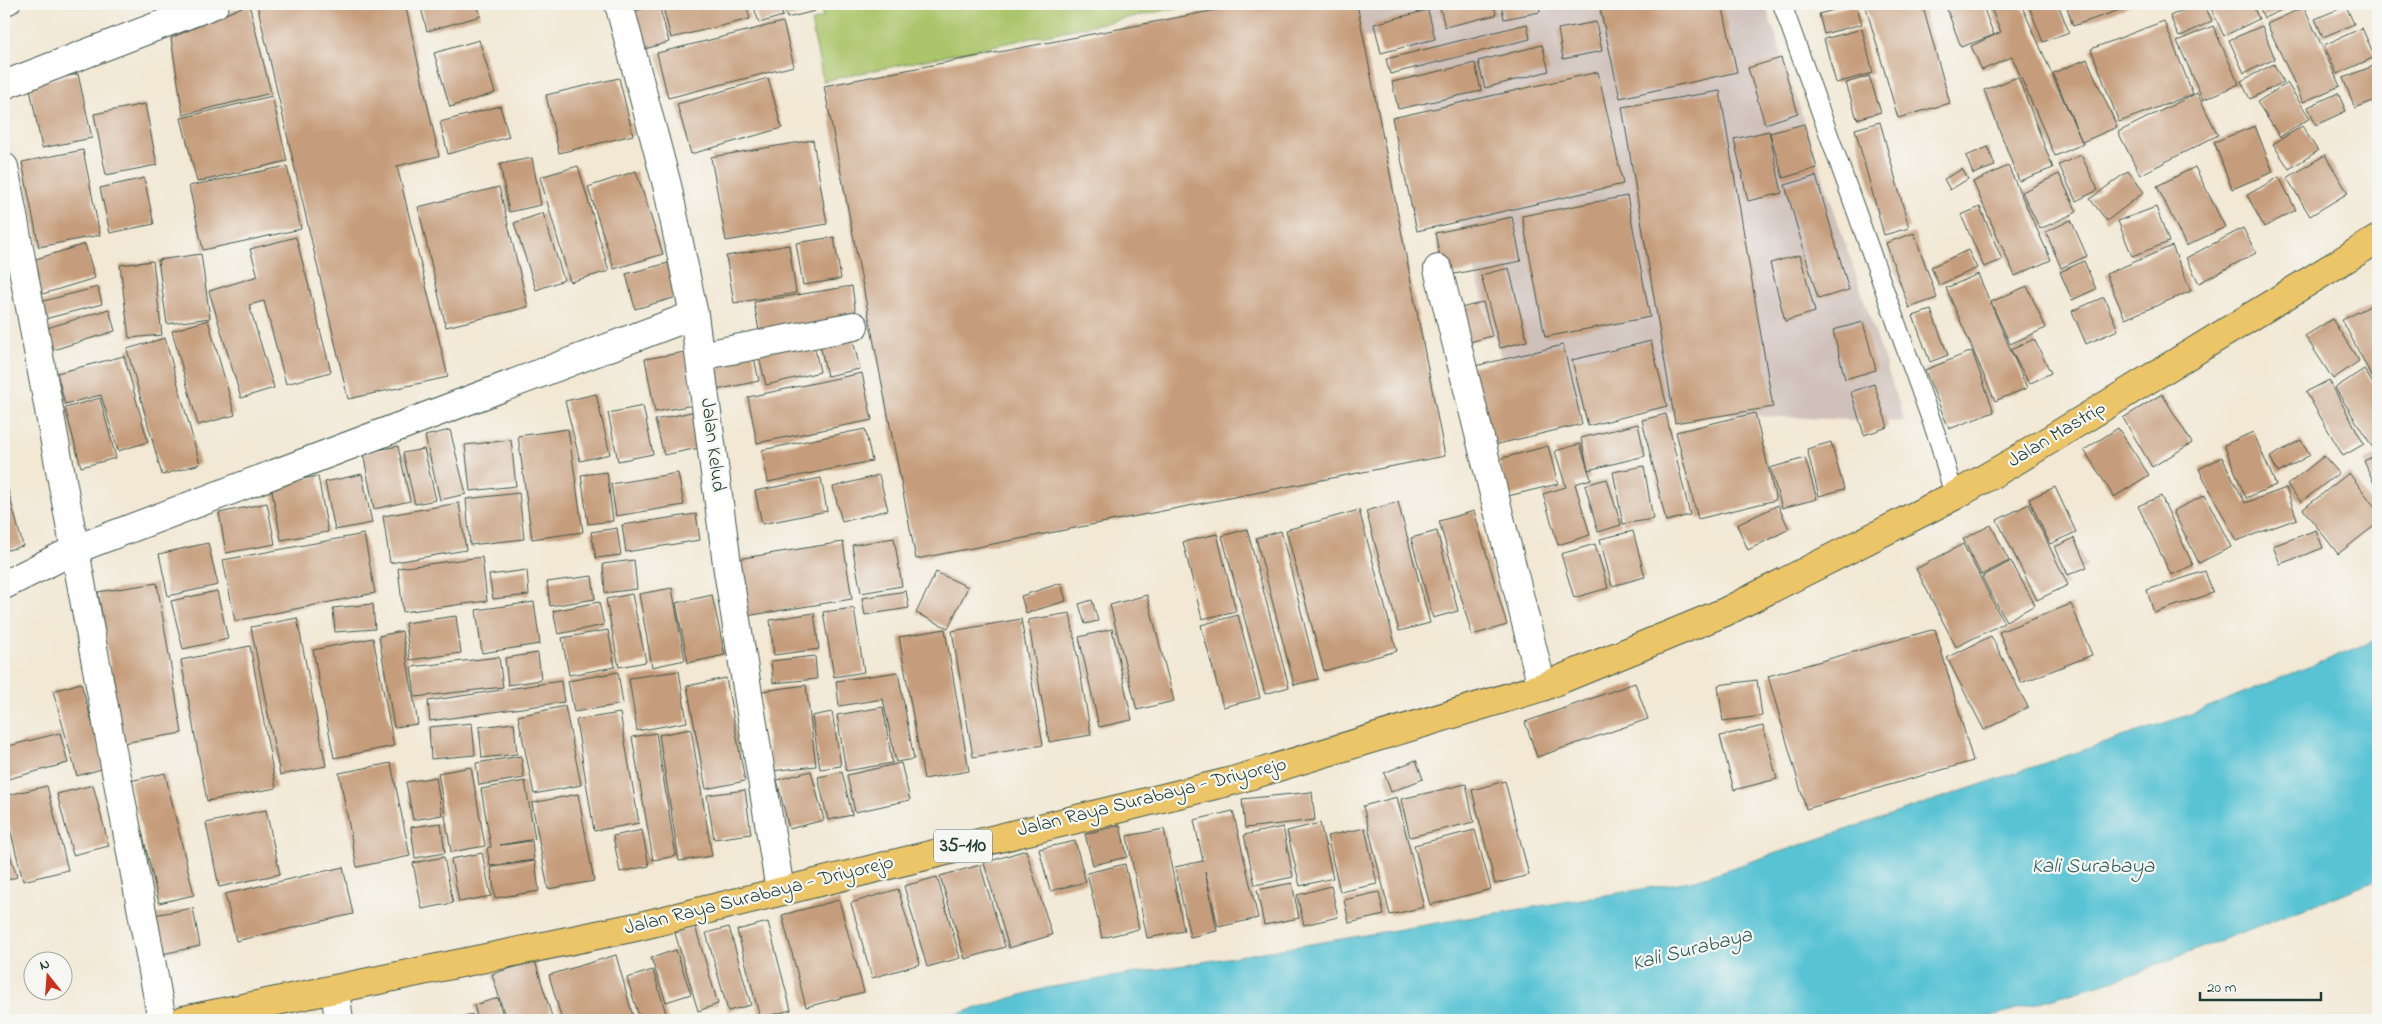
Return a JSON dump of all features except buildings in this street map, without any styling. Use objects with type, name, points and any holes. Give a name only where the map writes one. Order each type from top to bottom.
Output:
[{"type":"main road","name":"Jalan Mastrip","points":[[1725,612],[1954,496],[2024,456],[2378,239]]},
{"type":"main road","name":"Jalan Raya Surabaya - Driyorejo","points":[[184,1020],[636,927],[780,890],[1232,781],[1542,687],[1725,612]]},
{"type":"street","points":[[4,85],[215,4]]},
{"type":"street","name":"Jalan Kelud","points":[[619,4],[667,185],[694,315],[728,571],[780,890]]},
{"type":"street","points":[[4,167],[162,1020]]},
{"type":"street","points":[[1438,269],[1542,687]]},
{"type":"street","points":[[4,585],[76,549],[694,315]]},
{"type":"street","points":[[700,356],[854,326]]},
{"type":"street","points":[[334,990],[338,1020]]},
{"type":"lane","points":[[4,7],[12,4]]},
{"type":"lane","points":[[1782,4],[1940,445],[1954,496]]},
{"type":"shaded area","points":[[1244,4],[1765,4],[1905,422],[1516,406],[1403,37],[1253,38]]},
{"type":"green space","points":[[820,4],[1185,4],[1186,6],[823,81],[811,22],[823,17]]},
{"type":"water","name":"Kali Surabaya","points":[[2378,639],[2378,880],[2125,977],[1979,1020],[936,1020],[1046,988],[1696,880],[2191,714]]}]
